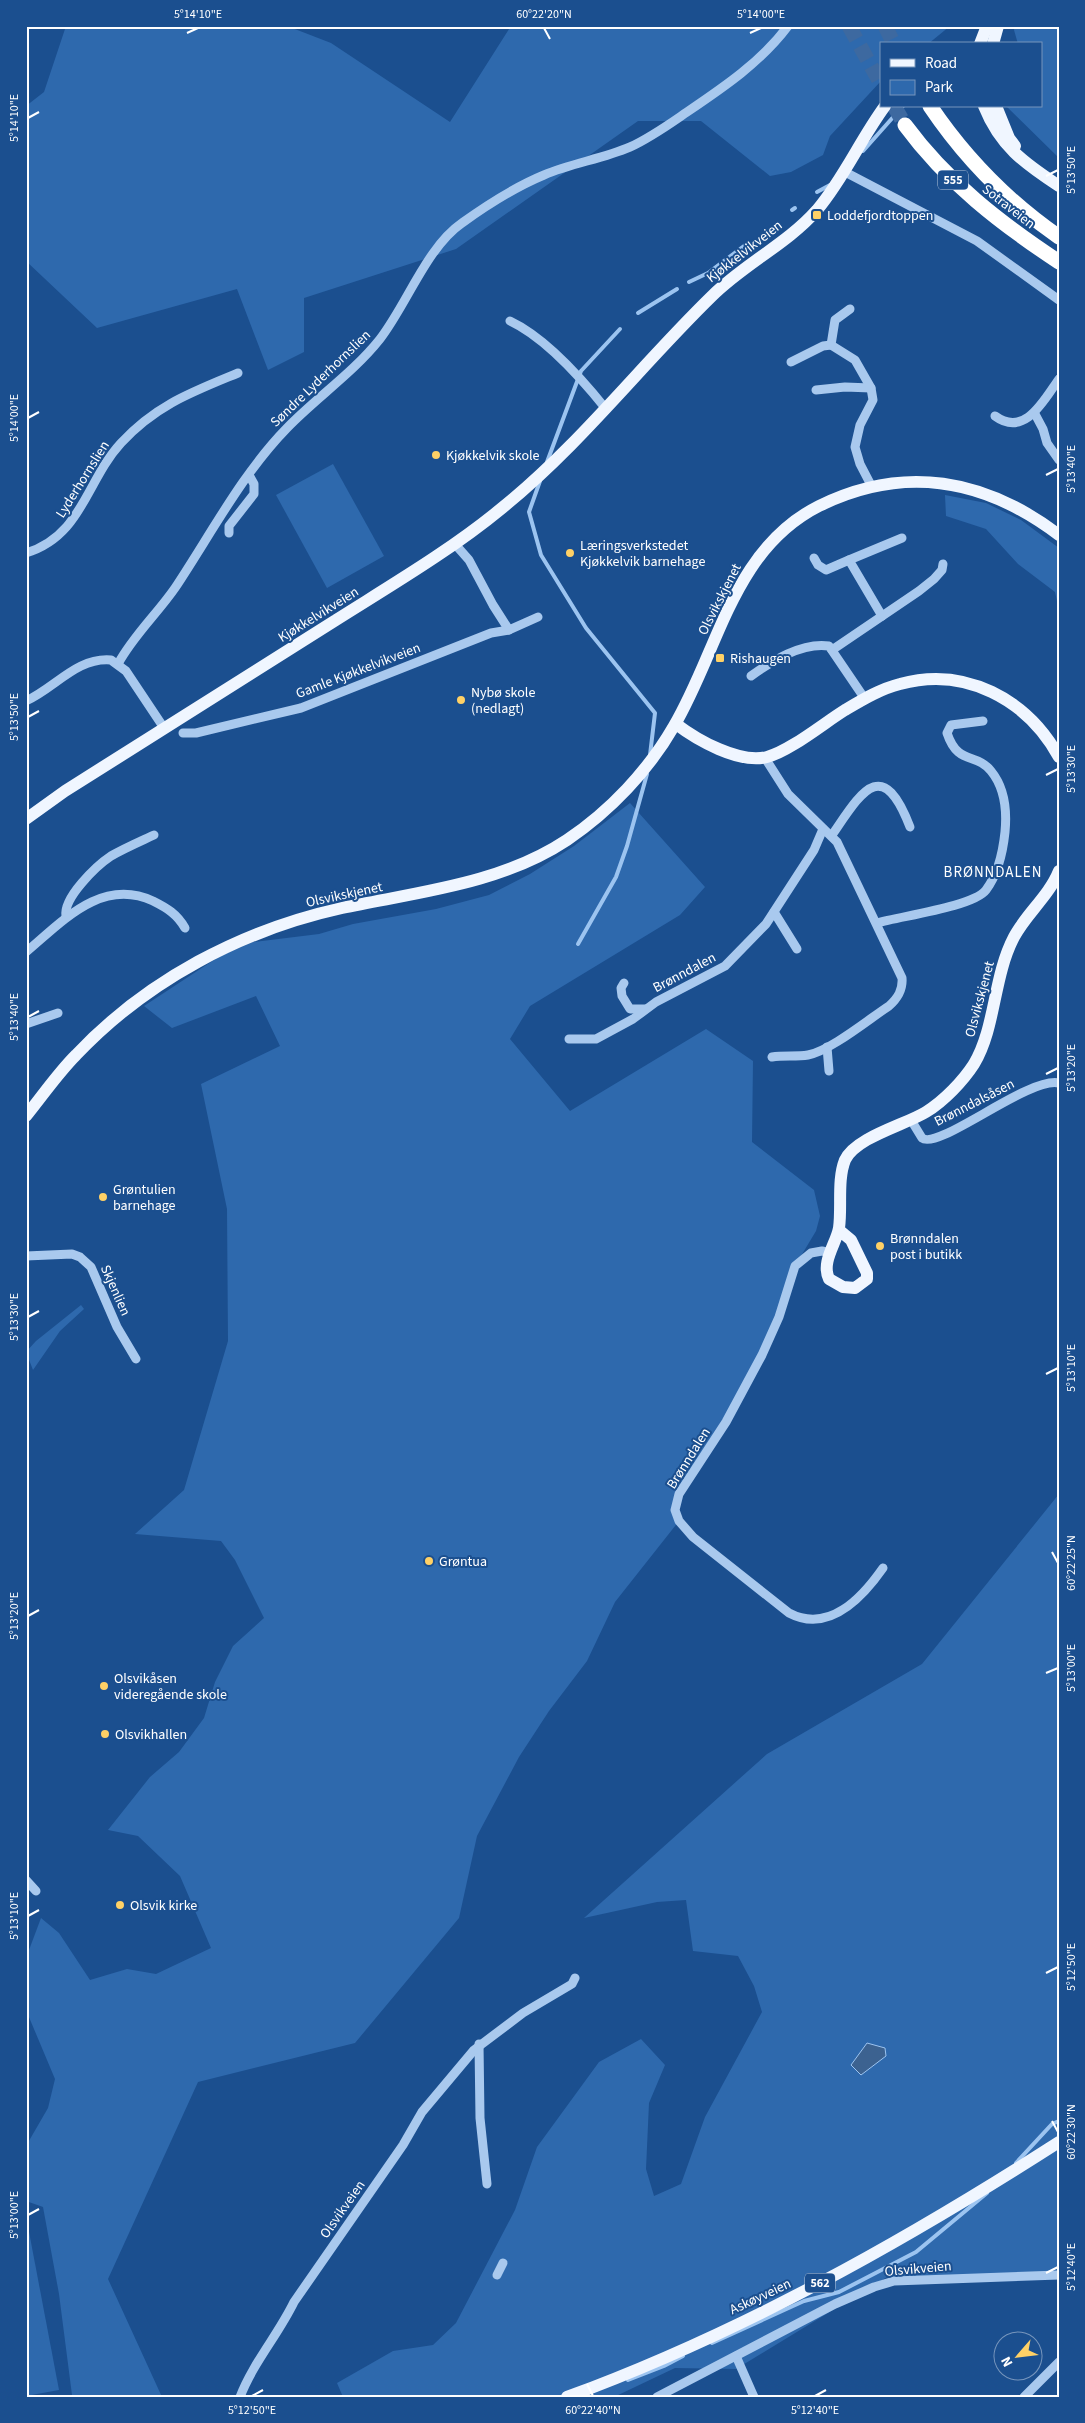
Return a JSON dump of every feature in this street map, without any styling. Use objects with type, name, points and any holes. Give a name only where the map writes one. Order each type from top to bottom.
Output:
[{"type":"highway","name":"Sotraveien","points":[[931,108],[953,139],[983,174],[1007,197],[1059,237]]},
{"type":"highway","name":"Sotraveien","points":[[904,125],[931,158],[979,205],[1059,262]]},
{"type":"main road","points":[[981,42],[987,26]]},
{"type":"main road","points":[[994,42],[998,26]]},
{"type":"main road","name":"Kjøkkelvikveien","points":[[26,819],[53,799],[164,728],[436,557],[501,509],[545,471],[606,409],[712,295],[754,260],[800,227],[815,212],[845,172],[884,108]]},
{"type":"main road","points":[[985,108],[999,137],[1030,167],[1059,186]]},
{"type":"main road","points":[[997,108],[1009,138],[1030,167]]},
{"type":"main road","name":"Olsvikskjenet","points":[[26,1116],[74,1056],[137,1000],[224,947],[295,920],[482,879],[525,861],[566,840],[604,811],[641,774],[676,724],[727,610],[750,568],[780,536],[798,520],[819,506],[872,487],[910,482],[932,482],[978,490],[1018,507],[1059,535]]},
{"type":"main road","points":[[676,724],[721,750],[738,756],[765,758],[792,744],[864,699],[888,688],[916,681],[958,680],[984,687],[1008,700],[1040,727],[1059,757]]},
{"type":"main road","name":"Olsvikskjenet","points":[[839,1230],[851,1240],[864,1263],[867,1279],[855,1288],[843,1286],[829,1279],[826,1268],[839,1230],[842,1174],[845,1160],[850,1153],[873,1137],[927,1112],[946,1096],[974,1064],[988,1028],[1001,967],[1014,936],[1059,872]]},
{"type":"main road","name":"Askøyveien","points":[[567,2397],[646,2366],[798,2296],[893,2244],[1059,2142]]},
{"type":"street","name":"Søndre Lyderhornslien","points":[[118,664],[127,648],[174,590],[265,452],[288,427],[352,370],[379,340],[403,307],[445,237],[490,204],[543,175],[609,155],[630,147],[660,131],[740,74],[760,57],[788,26]]},
{"type":"street","points":[[845,172],[977,241],[1059,300]]},
{"type":"street","points":[[831,345],[835,320],[850,309]]},
{"type":"street","points":[[510,321],[526,328],[539,338],[606,409]]},
{"type":"street","points":[[791,362],[823,346],[831,345],[855,360],[871,388],[873,400],[860,425],[855,447],[860,464],[872,487]]},
{"type":"street","name":"Lyderhornslien","points":[[26,553],[54,540],[68,528],[112,456],[134,431],[176,399],[238,373]]},
{"type":"street","points":[[994,416],[1010,423],[1035,414],[1059,379]]},
{"type":"street","points":[[816,390],[845,387],[871,388]]},
{"type":"street","points":[[1035,414],[1043,428],[1047,443],[1059,460]]},
{"type":"street","points":[[229,533],[229,526],[254,494],[254,484],[250,475]]},
{"type":"street","points":[[814,558],[818,565],[826,570],[902,538]]},
{"type":"street","points":[[454,543],[470,560],[493,605],[509,630]]},
{"type":"street","points":[[849,560],[882,616]]},
{"type":"street","points":[[832,650],[934,579],[942,570],[943,564]]},
{"type":"street","name":"Gamle Kjøkkelvikveien","points":[[184,733],[196,733],[301,708],[491,633],[509,630],[538,617]]},
{"type":"street","points":[[751,676],[783,656],[808,648],[828,646],[864,699]]},
{"type":"street","points":[[26,700],[91,661],[111,660],[118,664],[136,686],[164,728]]},
{"type":"street","points":[[877,923],[960,903],[986,890],[998,867],[1003,848],[1006,823],[1004,798],[990,770],[959,755],[951,746],[947,734],[948,729],[952,725],[983,722]]},
{"type":"street","points":[[765,758],[788,794],[823,829],[832,835],[877,923],[902,978],[901,991],[897,1000],[827,1047],[808,1055],[789,1054],[772,1058]]},
{"type":"street","points":[[832,835],[858,798],[866,790],[874,786],[884,787],[890,791],[903,810],[910,827]]},
{"type":"street","name":"Brønndalen","points":[[570,1039],[596,1039],[633,1019],[645,1009],[725,966],[744,949],[774,912],[814,850],[823,829]]},
{"type":"street","points":[[66,916],[65,908],[69,898],[101,864],[130,846],[154,835]]},
{"type":"street","points":[[26,952],[66,916],[100,898],[111,895],[129,895],[146,898],[169,909],[180,918],[185,928]]},
{"type":"street","points":[[774,912],[797,949]]},
{"type":"street","name":"Brønndalen","points":[[624,983],[621,988],[625,1003],[630,1009],[645,1009]]},
{"type":"street","points":[[26,1024],[58,1013]]},
{"type":"street","points":[[827,1047],[829,1071]]},
{"type":"street","name":"Brønndalsåsen","points":[[911,1120],[922,1138],[929,1140],[953,1131],[1021,1094],[1048,1082],[1059,1083]]},
{"type":"street","name":"Brønndalen","points":[[831,1253],[822,1251],[811,1253],[795,1266],[762,1355],[726,1422],[679,1494],[675,1510],[679,1521],[693,1537],[789,1613],[800,1619],[832,1614],[852,1605],[872,1584],[883,1568]]},
{"type":"street","name":"Skjenlien","points":[[26,1256],[72,1254],[80,1257],[91,1267],[117,1327],[136,1359]]},
{"type":"street","points":[[26,1880],[36,1890]]},
{"type":"street","name":"Olsvikveien","points":[[240,2397],[247,2380],[287,2317],[294,2302],[403,2146],[422,2112],[479,2044],[523,2013],[572,1984],[575,1978]]},
{"type":"street","points":[[479,2044],[480,2118],[488,2184]]},
{"type":"street","points":[[497,2275],[503,2263]]},
{"type":"street","name":"Olsvikveien","points":[[657,2397],[874,2286],[894,2281],[1059,2275]]},
{"type":"street","points":[[736,2356],[754,2397]]},
{"type":"street","points":[[1024,2397],[1059,2362]]},
{"type":"green space","points":[[66,26],[287,26],[331,43],[450,122],[511,26],[950,26],[930,42],[880,42],[880,82],[830,136],[823,155],[791,172],[770,176],[701,121],[638,121],[456,249],[304,298],[304,352],[268,370],[237,289],[97,328],[26,261],[26,106],[44,92]]},
{"type":"green space","points":[[1015,26],[1059,26],[1059,158],[1008,108],[1042,108],[1042,42],[1017,42],[1014,30]]},
{"type":"green space","points":[[333,464],[384,556],[327,588],[276,495]]},
{"type":"green space","points":[[945,495],[986,503],[1021,520],[1059,548],[1059,610],[1055,592],[1018,564],[986,529],[946,516]]},
{"type":"green space","points":[[630,803],[705,887],[680,915],[530,1006],[510,1039],[570,1111],[706,1029],[753,1061],[752,1142],[814,1190],[820,1216],[816,1231],[795,1266],[762,1355],[679,1493],[679,1521],[615,1602],[587,1661],[549,1711],[519,1757],[477,1836],[459,1918],[355,2043],[198,2082],[108,2279],[162,2397],[66,2397],[72,2395],[59,2294],[43,2207],[26,2201],[26,2146],[48,2108],[55,2079],[26,2010],[26,1958],[41,1918],[59,1933],[90,1980],[127,1969],[156,1974],[211,1948],[180,1876],[138,1836],[108,1830],[150,1777],[179,1752],[204,1718],[215,1682],[233,1646],[264,1618],[235,1560],[221,1541],[135,1534],[184,1490],[228,1341],[227,1209],[201,1084],[280,1046],[256,996],[172,1028],[144,1006],[220,956],[253,942],[319,934],[353,924],[436,909],[489,895],[530,874],[574,846]]},
{"type":"green space","points":[[81,1305],[84,1309],[60,1331],[33,1370],[26,1352],[36,1341]]},
{"type":"green space","points":[[1059,1494],[1059,2274],[941,2280],[887,2277],[736,2369],[675,2368],[614,2397],[343,2397],[337,2383],[393,2351],[433,2345],[456,2323],[515,2210],[537,2147],[599,2062],[641,2039],[665,2065],[649,2103],[646,2169],[654,2196],[681,2184],[705,2117],[762,2012],[754,1986],[738,1956],[693,1951],[686,1900],[657,1902],[584,1918],[767,1754],[922,1664]]},
{"type":"green space","points":[[26,2216],[59,2390],[26,2396]]},
{"type":"shaded area","points":[[867,2043],[885,2048],[886,2056],[861,2075],[851,2065]]},
{"type":"waterway","points":[[863,151],[901,108]]},
{"type":"waterway","points":[[817,192],[830,185]]},
{"type":"waterway","points":[[689,282],[708,273],[748,243]]},
{"type":"waterway","points":[[638,313],[677,289]]},
{"type":"waterway","points":[[547,462],[581,371],[620,329]]},
{"type":"waterway","points":[[540,481],[529,512],[541,555],[586,628],[655,713],[650,755]]},
{"type":"waterway","points":[[578,944],[616,877],[627,846],[647,774]]},
{"type":"waterway","points":[[1016,2163],[1052,2124],[1059,2121]]},
{"type":"waterway","points":[[712,2343],[804,2301],[839,2292],[916,2252],[987,2193]]},
{"type":"waterway","points":[[628,2380],[664,2366],[683,2356]]},
{"type":"tunnel","points":[[849,26],[880,82]]},
{"type":"tunnel","points":[[885,26],[893,42]]},
{"type":"tunnel","points":[[895,108],[905,125]]},
{"type":"place","name":"Loddefjordtoppen","points":[[817,215]]},
{"type":"place","name":"Kjøkkelvik skole","points":[[436,455]]},
{"type":"place","name":"Læringsverkstedet Kjøkkelvik barnehage","points":[[570,553]]},
{"type":"place","name":"Rishaugen","points":[[720,658]]},
{"type":"place","name":"Nybø skole (nedlagt)","points":[[461,700]]},
{"type":"place","name":"Grøntulien barnehage","points":[[103,1197]]},
{"type":"place","name":"Brønndalen post i butikk","points":[[880,1246]]},
{"type":"place","name":"Grøntua","points":[[429,1561]]},
{"type":"place","name":"Olsvikåsen videregående skole","points":[[104,1686]]},
{"type":"place","name":"Olsvikhallen","points":[[105,1734]]},
{"type":"place","name":"Olsvik kirke","points":[[120,1905]]},
{"type":"district","name":"BRØNNDALEN","points":[[993,872]]}]
